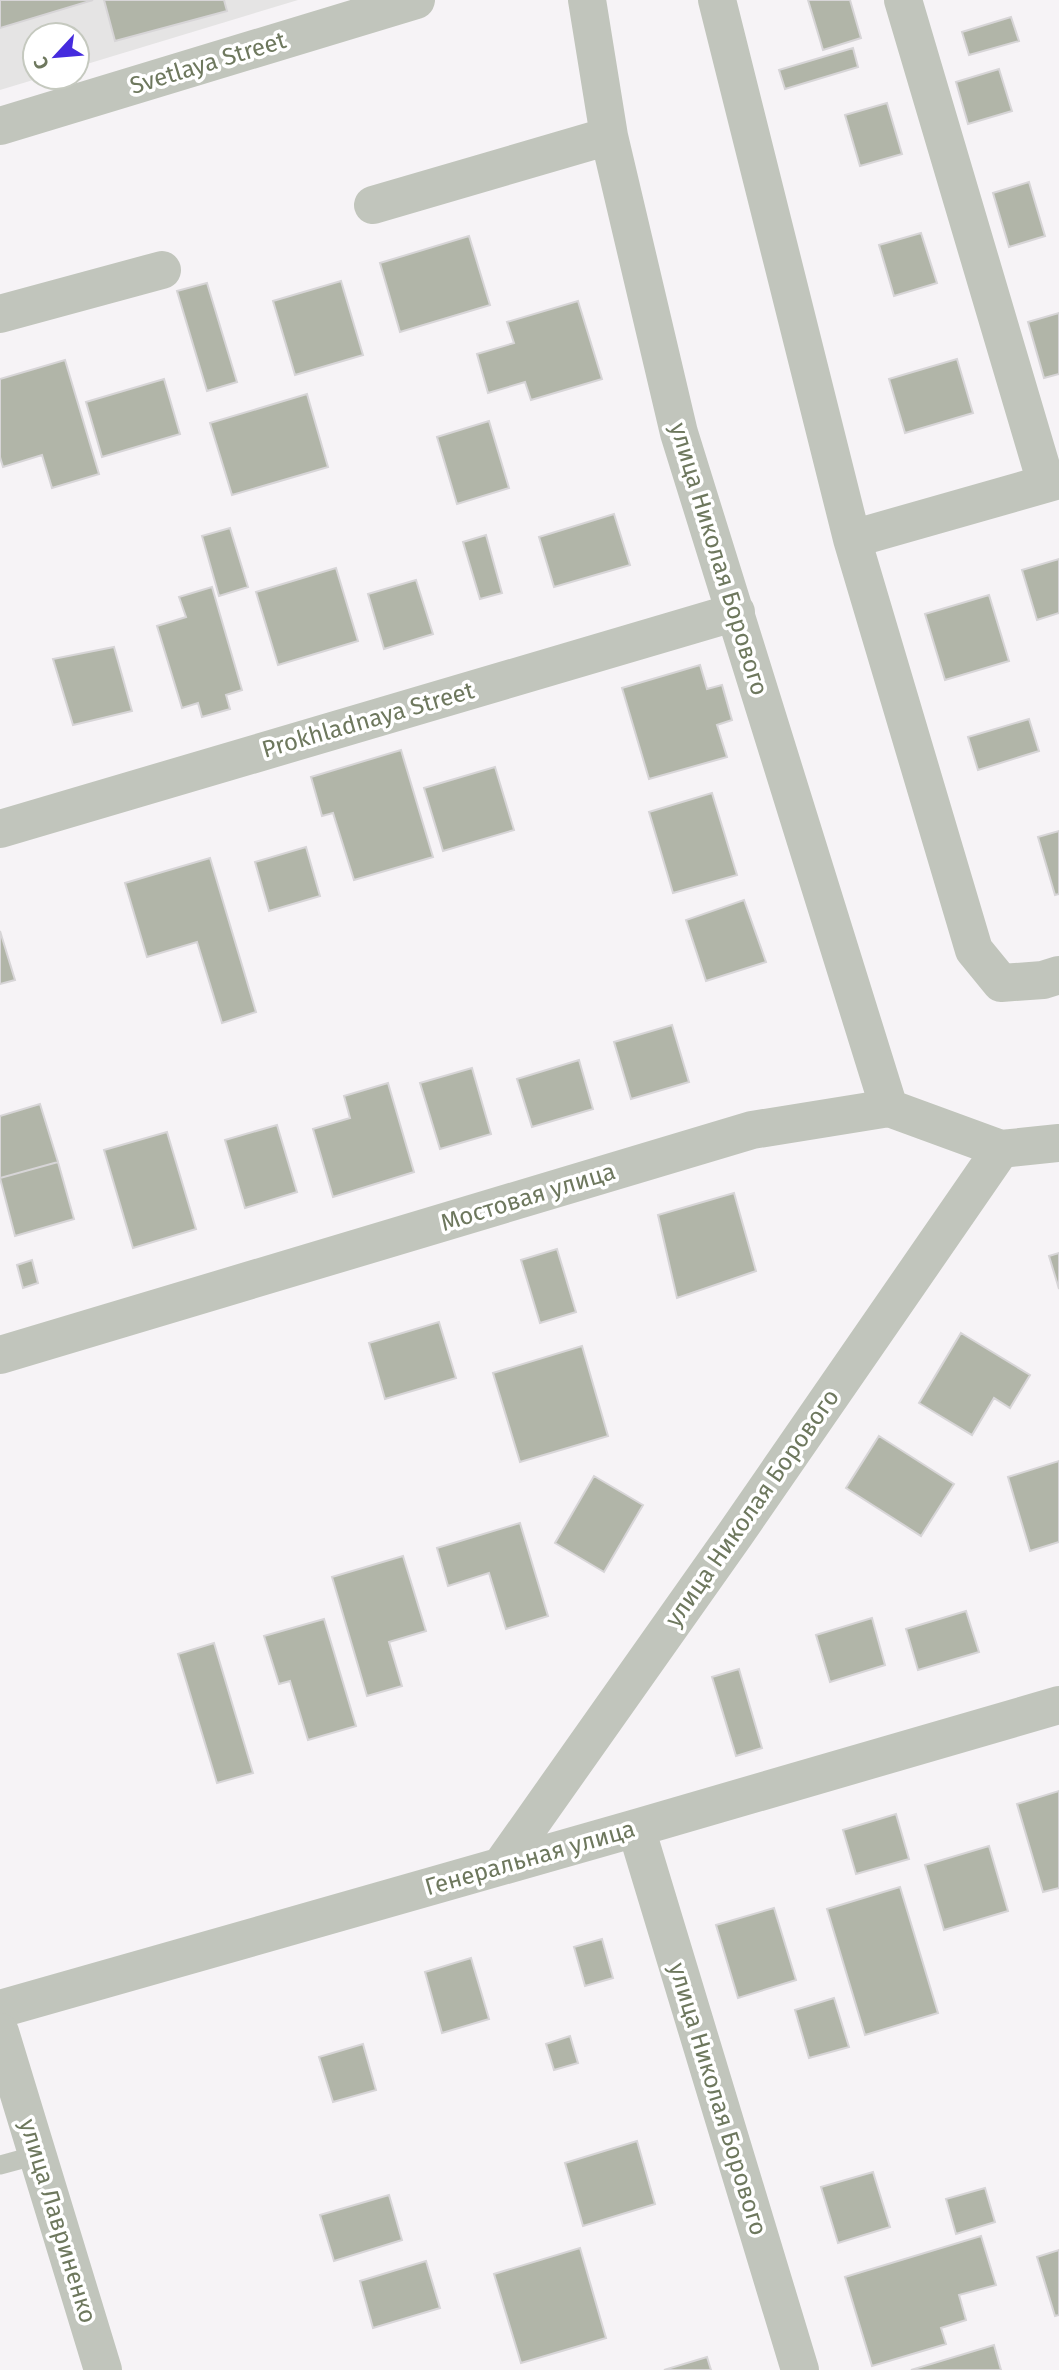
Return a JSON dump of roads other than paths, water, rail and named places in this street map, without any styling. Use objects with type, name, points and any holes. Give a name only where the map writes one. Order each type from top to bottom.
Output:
[{"type":"street","name":"Svetlaya Street","points":[[0,126],[416,0]]},
{"type":"street","name":"улица Николая Борового","points":[[587,0],[609,136],[678,433],[889,1108]]},
{"type":"street","points":[[717,0],[852,539],[974,950],[1000,983],[1043,980],[1059,975]]},
{"type":"street","points":[[852,539],[1053,481],[903,0]]},
{"type":"street","points":[[373,205],[609,136]]},
{"type":"street","points":[[0,314],[162,270]]},
{"type":"street","name":"Prokhladnaya Street","points":[[0,829],[736,612]]},
{"type":"street","name":"Мостовая улица","points":[[0,1355],[752,1130],[889,1108],[1001,1149],[1059,1143]]},
{"type":"street","name":"улица Николая Борового","points":[[501,1866],[729,1544],[1001,1149]]},
{"type":"street","name":"Генеральная улица","points":[[0,2009],[1059,1705]]},
{"type":"street","name":"улица Николая Борового","points":[[636,1828],[800,2370]]},
{"type":"street","name":"улица Лавриненко","points":[[0,2032],[103,2370]]},
{"type":"lane","points":[[0,2165],[37,2155]]}]
